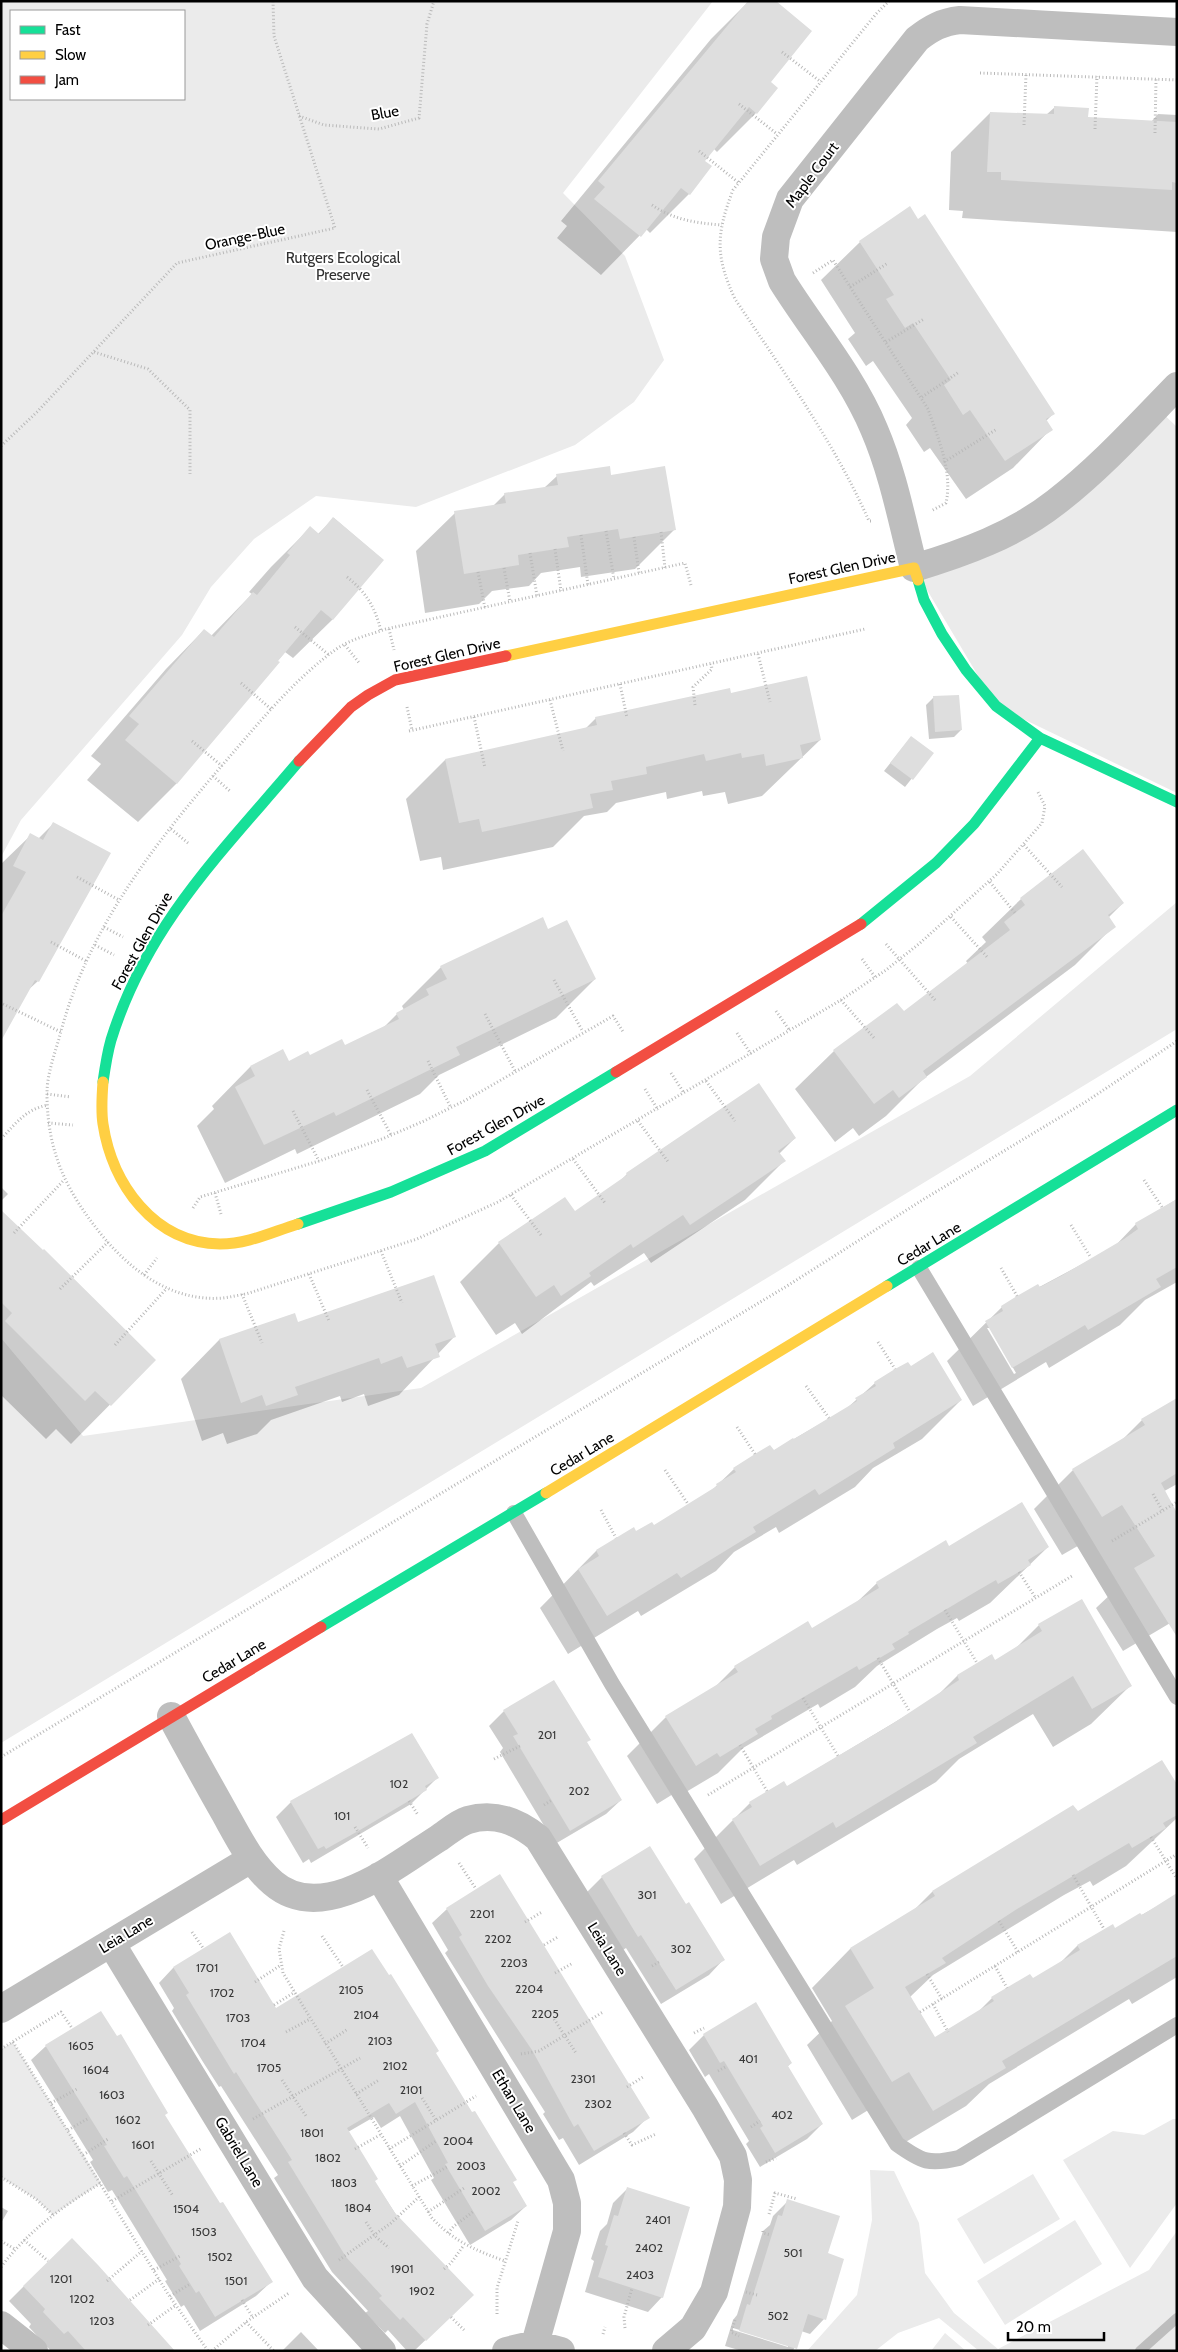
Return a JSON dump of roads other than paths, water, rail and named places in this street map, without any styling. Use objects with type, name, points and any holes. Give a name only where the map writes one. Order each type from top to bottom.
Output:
[{"type":"street","name":"Maple Court","points":[[914,568],[886,460],[874,428],[859,397],[782,281],[774,259],[776,237],[790,199],[917,40],[928,30],[944,22],[960,20],[1177,32]]},
{"type":"street","points":[[914,568],[966,552],[1005,533],[1055,503],[1098,466],[1177,386]]},
{"type":"street","name":"Forest Glen Drive","points":[[1040,738],[974,824],[936,863],[858,927],[484,1151],[438,1174],[337,1212],[237,1243],[211,1243],[180,1236],[164,1229],[141,1210],[110,1159],[103,1130],[101,1101],[104,1069],[112,1035],[140,968],[187,892],[334,724],[363,698],[401,679],[914,568],[929,609],[942,634],[966,670],[996,706],[1040,738],[1177,802]]},
{"type":"street","name":"Cedar Lane","points":[[1,1820],[170,1716],[514,1513],[1177,1110]]},
{"type":"street","name":"Leia Lane","points":[[170,1716],[251,1859],[274,1884],[297,1896],[321,1899],[344,1894],[379,1876],[467,1820],[494,1817],[523,1826],[538,1838],[705,2107],[733,2156],[738,2180],[737,2207],[714,2292],[693,2328],[666,2351]]},
{"type":"street","name":"Leia Lane","points":[[1,2009],[251,1859]]},
{"type":"street","name":"Ethan Lane","points":[[379,1876],[561,2180],[567,2203],[567,2232],[535,2344]]},
{"type":"street","name":"Gabriel Lane","points":[[111,1943],[315,2278],[382,2351]]},
{"type":"street","points":[[1,2325],[34,2351]]},
{"type":"street","points":[[506,2351],[535,2344],[561,2351]]},
{"type":"lane","points":[[919,1268],[1177,1697]]},
{"type":"lane","points":[[514,1513],[612,1684],[897,2144],[917,2159],[938,2163],[959,2158],[1177,2025]]},
{"type":"waterway","points":[[1140,2351],[1177,2318]]},
{"type":"park label","name":"Rutgers Ecological Preserve","points":[[343,266]]}]
